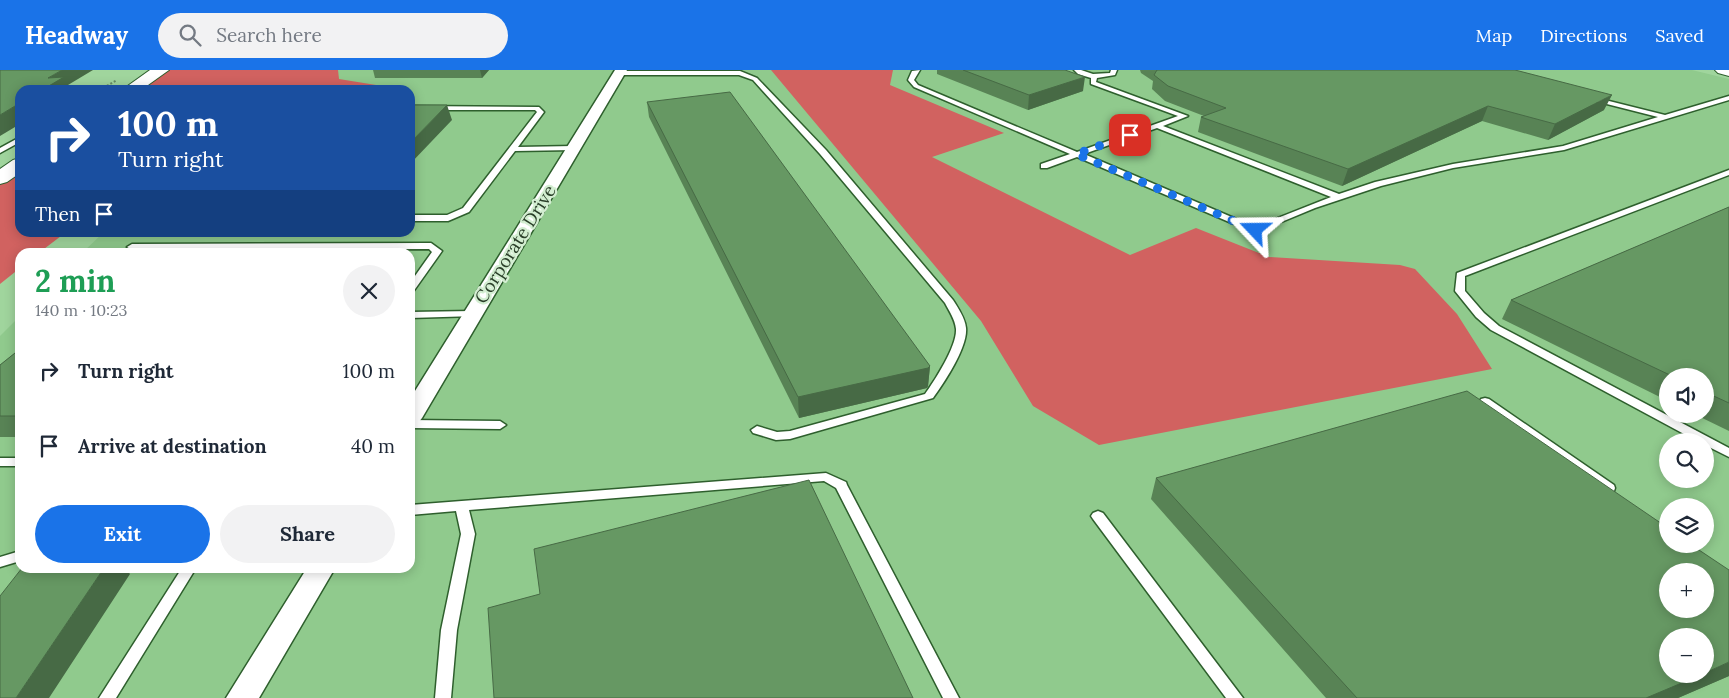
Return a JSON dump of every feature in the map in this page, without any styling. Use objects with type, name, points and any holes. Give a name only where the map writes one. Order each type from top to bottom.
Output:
[{"type":"main road","points":[[138,85],[161,70]]},
{"type":"main road","points":[[1723,70],[1729,71]]},
{"type":"main road","points":[[0,178],[15,168]]},
{"type":"street","name":"Corporate Drive","points":[[415,410],[620,72]]},
{"type":"street","points":[[242,698],[318,573]]},
{"type":"lane","points":[[918,70],[914,72],[911,80],[916,86],[1255,230],[1338,197],[1378,184],[1453,166],[1564,148],[1729,98]]},
{"type":"lane","points":[[1077,70],[1094,76],[1108,76],[1113,74],[1114,70]]},
{"type":"lane","points":[[620,72],[740,73],[755,79],[871,207],[949,302],[959,319],[962,333],[937,387],[929,396],[790,435],[776,436],[756,430]]},
{"type":"lane","points":[[1044,166],[1185,116],[1093,83],[1094,76]]},
{"type":"lane","points":[[1589,98],[1665,117]]},
{"type":"lane","points":[[415,108],[536,108],[541,112],[466,210],[448,218],[415,218]]},
{"type":"lane","points":[[1157,126],[1338,197]]},
{"type":"lane","points":[[0,151],[15,142]]},
{"type":"lane","points":[[513,148],[574,148]]},
{"type":"lane","points":[[1729,172],[1460,275],[1460,290],[1480,315],[1494,328],[1729,453]]},
{"type":"lane","points":[[132,247],[431,246],[437,251],[415,283]]},
{"type":"lane","points":[[415,315],[472,314]]},
{"type":"lane","points":[[1485,402],[1620,496]]},
{"type":"lane","points":[[415,424],[500,424]]},
{"type":"lane","points":[[0,462],[15,462]]},
{"type":"lane","points":[[415,510],[826,476],[841,485],[951,698]]},
{"type":"lane","points":[[443,698],[449,630],[468,534],[461,506]]},
{"type":"lane","points":[[1098,516],[1235,698]]},
{"type":"lane","points":[[0,562],[15,558]]},
{"type":"lane","points":[[107,698],[186,573]]},
{"type":"shaded area","points":[[162,70],[338,70],[339,79],[376,85],[140,85]]},
{"type":"shaded area","points":[[283,70],[1692,70],[1729,79],[1729,698],[0,698],[0,336],[15,321],[15,573],[415,573],[415,248],[87,248],[99,237],[415,237],[415,85],[263,85]]},
{"type":"shaded area","points":[[771,70],[893,70],[890,85],[1004,133],[932,157],[1130,255],[1196,228],[1269,257],[1400,265],[1415,269],[1457,314],[1492,369],[1099,445],[1033,406],[981,321]]},
{"type":"shaded area","points":[[15,169],[15,237],[60,237],[45,248],[15,248],[15,272],[0,284],[0,179]]},
{"type":"building","points":[[0,70],[62,70],[48,78],[64,77],[50,85],[15,85],[15,106],[0,115]]},
{"type":"building","points":[[963,70],[1065,70],[1085,77],[1029,95]]},
{"type":"building","points":[[1157,70],[1515,70],[1612,95],[1555,124],[1488,106],[1348,169],[1201,117],[1226,108],[1168,86],[1154,75]]},
{"type":"building","points":[[730,92],[930,366],[928,368],[798,397],[647,102]]},
{"type":"building","points":[[415,105],[447,105],[415,138]]},
{"type":"building","points":[[1729,207],[1729,403],[1714,396],[1714,368],[1659,368],[1659,370],[1511,300]]},
{"type":"building","points":[[15,353],[15,416],[0,416],[0,365]]},
{"type":"building","points":[[1467,391],[1659,522],[1659,553],[1704,553],[1729,570],[1729,662],[1714,669],[1714,628],[1659,628],[1659,683],[1682,683],[1646,698],[1357,698],[1156,478]]},
{"type":"building","points":[[809,480],[913,698],[494,698],[488,608],[540,594],[534,549]]},
{"type":"building","points":[[18,573],[101,573],[16,698],[0,698],[0,596]]},
{"type":"route","points":[[1130,135],[1076,154],[1255,230]]}]
